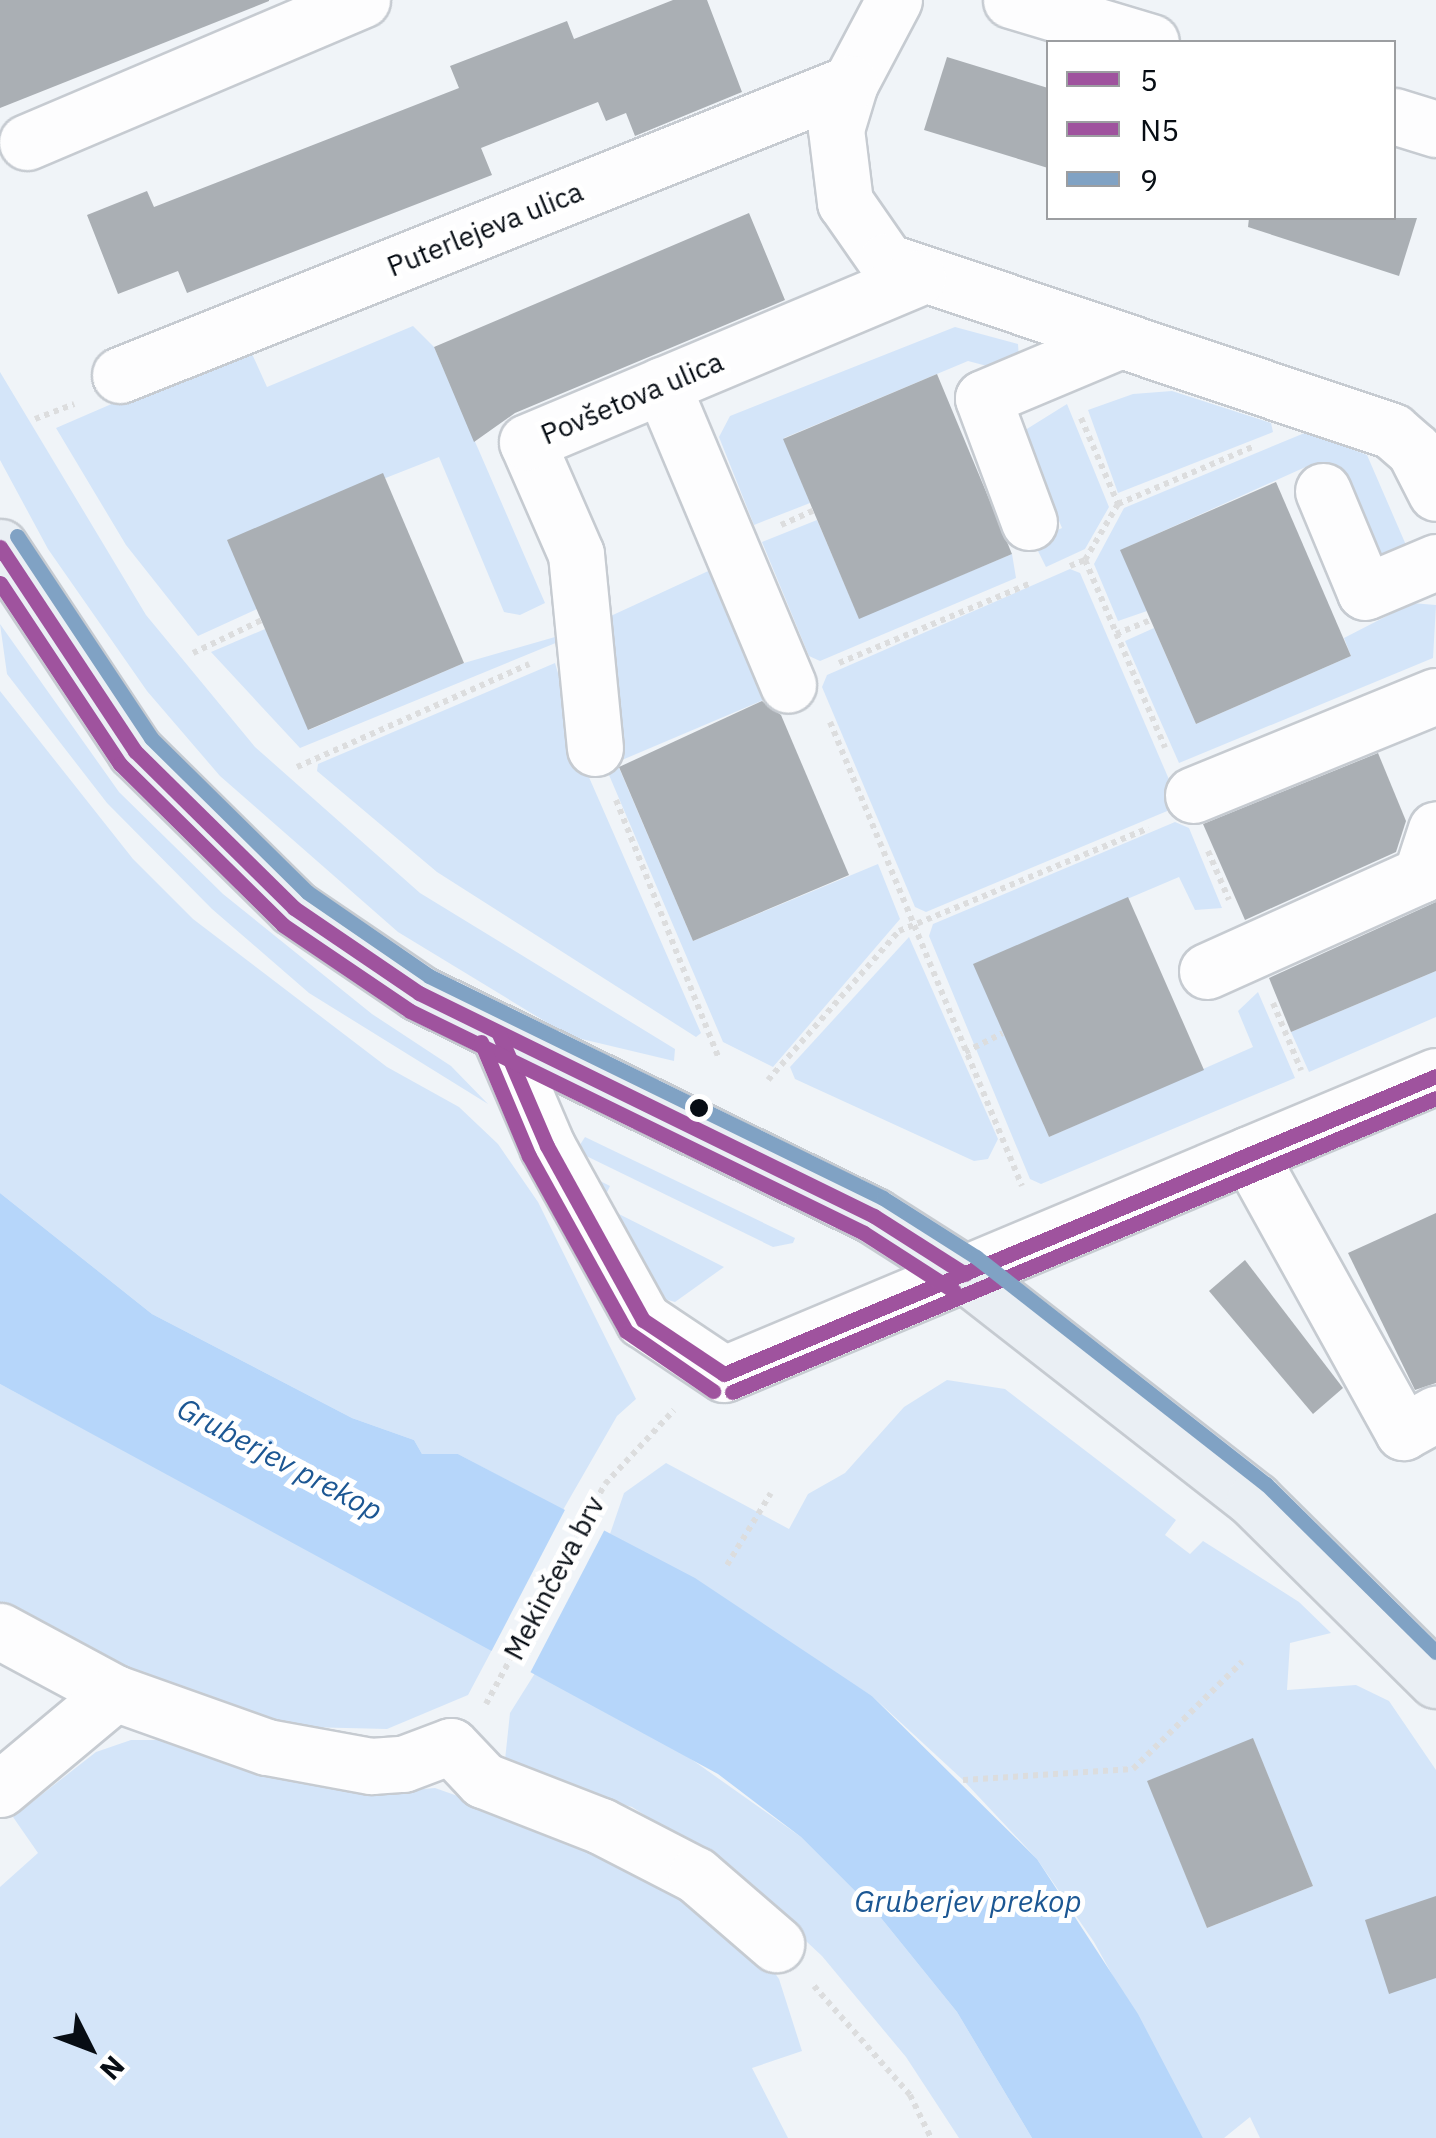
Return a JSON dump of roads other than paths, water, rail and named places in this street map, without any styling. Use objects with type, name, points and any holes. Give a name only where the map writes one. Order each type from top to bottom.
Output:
[{"type":"main road","points":[[0,547],[135,751],[237,859],[364,959],[500,1034],[874,1216],[966,1274],[1254,1500],[1434,1675]]},
{"type":"street","points":[[27,142],[362,0]]},
{"type":"street","points":[[894,0],[850,83],[836,130],[845,202],[866,241],[918,278],[1336,411],[1404,438],[1436,493]]},
{"type":"street","points":[[1011,0],[1144,40]]},
{"type":"street","name":"Puterlejeva ulica","points":[[120,375],[850,83]]},
{"type":"street","points":[[1396,117],[1436,129]]},
{"type":"street","name":"Povšetova ulica","points":[[595,748],[576,554],[528,442],[918,278]]},
{"type":"street","points":[[1029,522],[982,398],[1116,342]]},
{"type":"street","points":[[662,385],[799,680]]},
{"type":"street","points":[[1322,491],[1365,592],[1436,562]]},
{"type":"street","points":[[1175,810],[1436,696]]},
{"type":"street","points":[[1206,971],[1421,876],[1436,828]]},
{"type":"street","points":[[500,1034],[547,1146],[644,1320],[724,1374],[1436,1076]]},
{"type":"street","points":[[1250,1154],[1403,1432],[1436,1414]]},
{"type":"street","points":[[0,1631],[115,1693],[267,1748],[324,1759],[403,1764],[451,1746],[483,1780],[601,1826],[696,1875],[776,1944]]},
{"type":"street","points":[[0,1790],[115,1693]]},
{"type":"water","name":"Gruberjev prekop","points":[[0,1193],[152,1314],[352,1418],[414,1440],[422,1454],[458,1454],[695,1578],[872,1696],[1037,1859],[1138,2014],[1203,2138],[1032,2138],[957,2012],[877,1913],[801,1837],[718,1774],[0,1384]]}]
